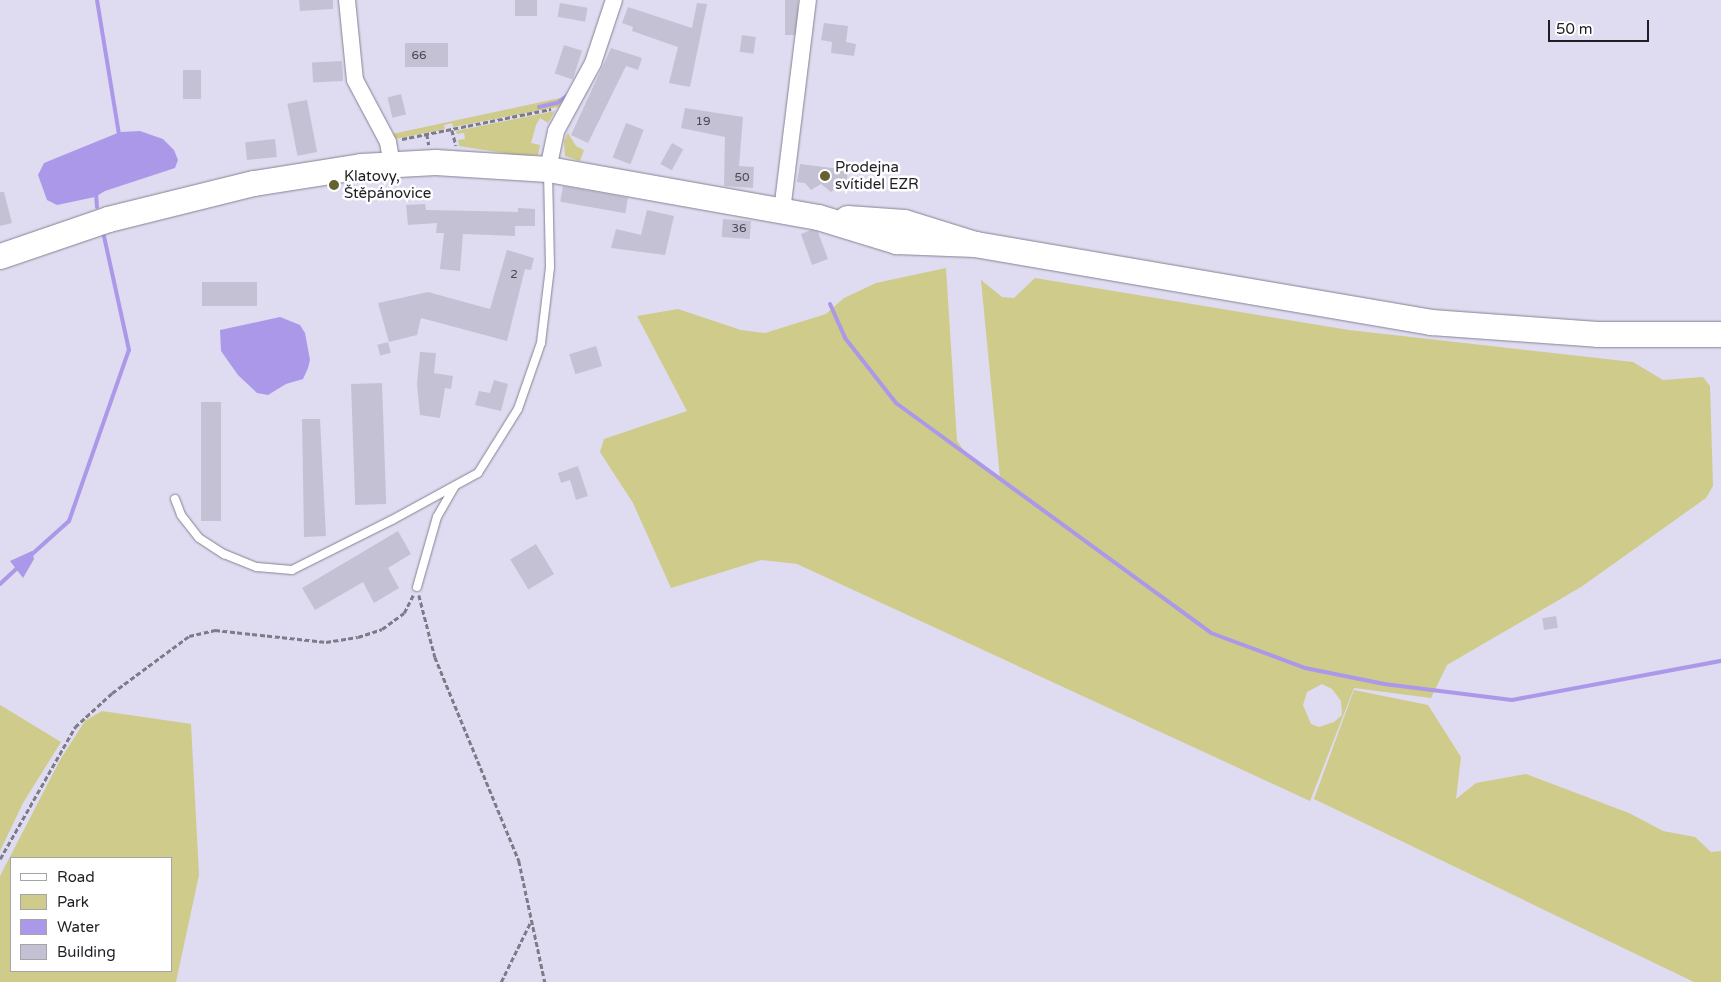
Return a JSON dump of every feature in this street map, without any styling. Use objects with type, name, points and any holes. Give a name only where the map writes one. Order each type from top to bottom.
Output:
[{"type":"main road","points":[[0,256],[108,219],[230,188],[341,174],[390,153],[548,170],[818,217],[896,241],[974,244],[1431,322],[1597,334],[1721,334]]},
{"type":"street","points":[[347,0],[354,80],[390,153]]},
{"type":"street","points":[[548,170],[553,137],[593,63],[614,0]]},
{"type":"street","points":[[782,211],[808,0]]},
{"type":"lane","points":[[175,499],[181,515],[199,538],[224,554],[257,567],[292,570],[478,473],[499,444],[532,376],[541,343],[550,267],[548,170]]},
{"type":"lane","points":[[230,188],[296,186]]},
{"type":"lane","points":[[417,587],[437,517],[456,485]]},
{"type":"path","points":[[390,153],[427,134],[560,108],[566,111]]},
{"type":"path","points":[[427,134],[430,148]]},
{"type":"path","points":[[0,860],[75,728],[112,693],[189,636],[216,630],[326,642],[358,637],[382,629],[404,613],[417,587]]},
{"type":"path","points":[[417,587],[434,657],[499,805],[519,861],[530,922],[545,982]]},
{"type":"path","points":[[500,982],[530,922]]},
{"type":"green space","points":[[560,98],[568,99],[563,106],[453,127],[452,123],[444,125],[445,129],[395,139],[392,134]]},
{"type":"green space","points":[[555,111],[548,123],[540,118],[536,125],[531,143],[540,145],[538,155],[522,156],[459,146],[458,140],[465,139],[464,133],[457,134],[456,131]]},
{"type":"green space","points":[[568,133],[576,146],[584,150],[580,161],[565,156],[564,141]]},
{"type":"green space","points":[[946,268],[957,441],[965,452],[1000,478],[981,280],[1002,297],[1014,298],[1035,278],[1349,330],[1633,362],[1663,380],[1703,377],[1710,386],[1713,486],[1706,498],[1581,587],[1447,665],[1431,698],[1354,688],[1310,801],[797,564],[761,560],[671,588],[633,503],[600,452],[604,439],[687,411],[637,316],[678,309],[741,330],[765,333],[826,314],[844,298],[876,283]],"holes":[[[1322,684],[1332,689],[1341,701],[1342,715],[1334,722],[1319,727],[1311,724],[1303,705],[1307,692]]]},
{"type":"green space","points":[[1354,690],[1428,705],[1461,757],[1456,799],[1476,783],[1526,774],[1629,813],[1663,831],[1695,837],[1711,852],[1721,851],[1721,982],[1694,982],[1314,799]]},
{"type":"green space","points":[[0,705],[61,742],[23,803],[0,851]]},
{"type":"green space","points":[[102,711],[191,724],[199,875],[176,982],[0,982],[0,876],[60,760],[85,721]]},
{"type":"water","points":[[140,131],[163,139],[174,150],[178,160],[175,168],[105,191],[95,197],[57,205],[47,200],[38,175],[44,163],[120,132]]},
{"type":"water","points":[[280,317],[300,325],[305,333],[310,360],[308,368],[303,379],[286,384],[268,395],[257,393],[238,375],[221,351],[220,330]]},
{"type":"water","points":[[32,551],[34,559],[23,578],[10,561]]},
{"type":"building","points":[[299,0],[333,0],[333,9],[300,11]]},
{"type":"building","points":[[515,0],[537,0],[537,16],[515,16]]},
{"type":"building","points":[[785,0],[798,0],[798,35],[785,35]]},
{"type":"building","points":[[560,3],[588,8],[585,22],[558,17]]},
{"type":"building","points":[[697,3],[707,4],[690,87],[669,83],[678,47],[632,31],[633,27],[622,23],[628,7],[692,28]]},
{"type":"building","points":[[824,23],[848,26],[846,42],[856,44],[854,56],[831,53],[832,42],[821,40]]},
{"type":"building","points":[[742,35],[756,37],[753,54],[740,52]]},
{"type":"building","points":[[405,43],[448,43],[448,67],[405,67]]},
{"type":"building","points":[[564,45],[582,51],[573,79],[555,74]]},
{"type":"building","points":[[611,48],[642,58],[638,70],[626,66],[588,143],[571,135]]},
{"type":"building","points":[[342,61],[343,81],[313,83],[312,63]]},
{"type":"building","points":[[183,70],[201,70],[201,99],[183,99]]},
{"type":"building","points":[[401,94],[406,114],[392,118],[387,97]]},
{"type":"building","points":[[307,100],[317,152],[297,156],[287,104]]},
{"type":"building","points":[[685,108],[743,117],[739,166],[754,167],[753,188],[724,186],[725,137],[681,128]]},
{"type":"building","points":[[626,123],[644,130],[630,164],[613,158]]},
{"type":"building","points":[[275,139],[277,157],[247,160],[245,142]]},
{"type":"building","points":[[672,143],[683,149],[672,170],[660,164]]},
{"type":"building","points":[[800,164],[848,170],[846,188],[838,187],[831,192],[821,184],[811,190],[805,183],[797,182]]},
{"type":"building","points":[[563,186],[628,197],[625,213],[560,202]]},
{"type":"building","points":[[0,192],[4,192],[12,223],[0,226]]},
{"type":"building","points":[[425,204],[426,210],[518,212],[518,208],[535,209],[535,226],[515,226],[515,236],[463,234],[460,271],[440,269],[444,233],[436,233],[437,223],[408,225],[406,205]]},
{"type":"building","points":[[647,210],[674,216],[665,255],[611,248],[616,229],[641,235]]},
{"type":"building","points":[[723,219],[751,221],[750,239],[722,237]]},
{"type":"building","points":[[811,230],[818,232],[828,259],[812,265],[801,234]]},
{"type":"building","points":[[507,250],[534,258],[531,270],[525,269],[507,341],[421,318],[417,335],[389,342],[378,303],[428,292],[490,309]]},
{"type":"building","points":[[202,282],[257,282],[257,306],[202,306]]},
{"type":"building","points":[[388,342],[391,353],[380,355],[377,345]]},
{"type":"building","points":[[596,346],[602,366],[575,374],[569,354]]},
{"type":"building","points":[[420,352],[436,353],[434,373],[453,376],[451,389],[445,388],[440,418],[420,415],[417,384]]},
{"type":"building","points":[[494,380],[508,384],[501,411],[475,405],[479,391],[490,393]]},
{"type":"building","points":[[382,383],[386,504],[355,505],[351,384]]},
{"type":"building","points":[[201,402],[221,402],[221,521],[201,521]]},
{"type":"building","points":[[302,419],[320,419],[326,536],[304,537]]},
{"type":"building","points":[[578,466],[588,496],[576,500],[570,480],[561,483],[558,473]]},
{"type":"building","points":[[398,531],[411,554],[388,568],[399,588],[374,603],[363,582],[315,610],[302,588]]},
{"type":"building","points":[[536,544],[554,574],[528,589],[510,559]]},
{"type":"building","points":[[1556,616],[1558,628],[1544,630],[1542,618]]},
{"type":"waterway","points":[[97,0],[119,135]]},
{"type":"waterway","points":[[539,107],[557,103],[568,95]]},
{"type":"waterway","points":[[96,193],[97,207]]},
{"type":"waterway","points":[[30,556],[69,521],[129,350],[104,236]]},
{"type":"waterway","points":[[830,304],[845,338],[896,403],[1211,633],[1305,668],[1384,684],[1512,700],[1721,661]]},
{"type":"waterway","points":[[0,584],[18,567]]},
{"type":"place","name":"Prodejna svítidel EZR","points":[[825,176]]},
{"type":"place","name":"Klatovy, Štěpánovice","points":[[334,185]]}]
